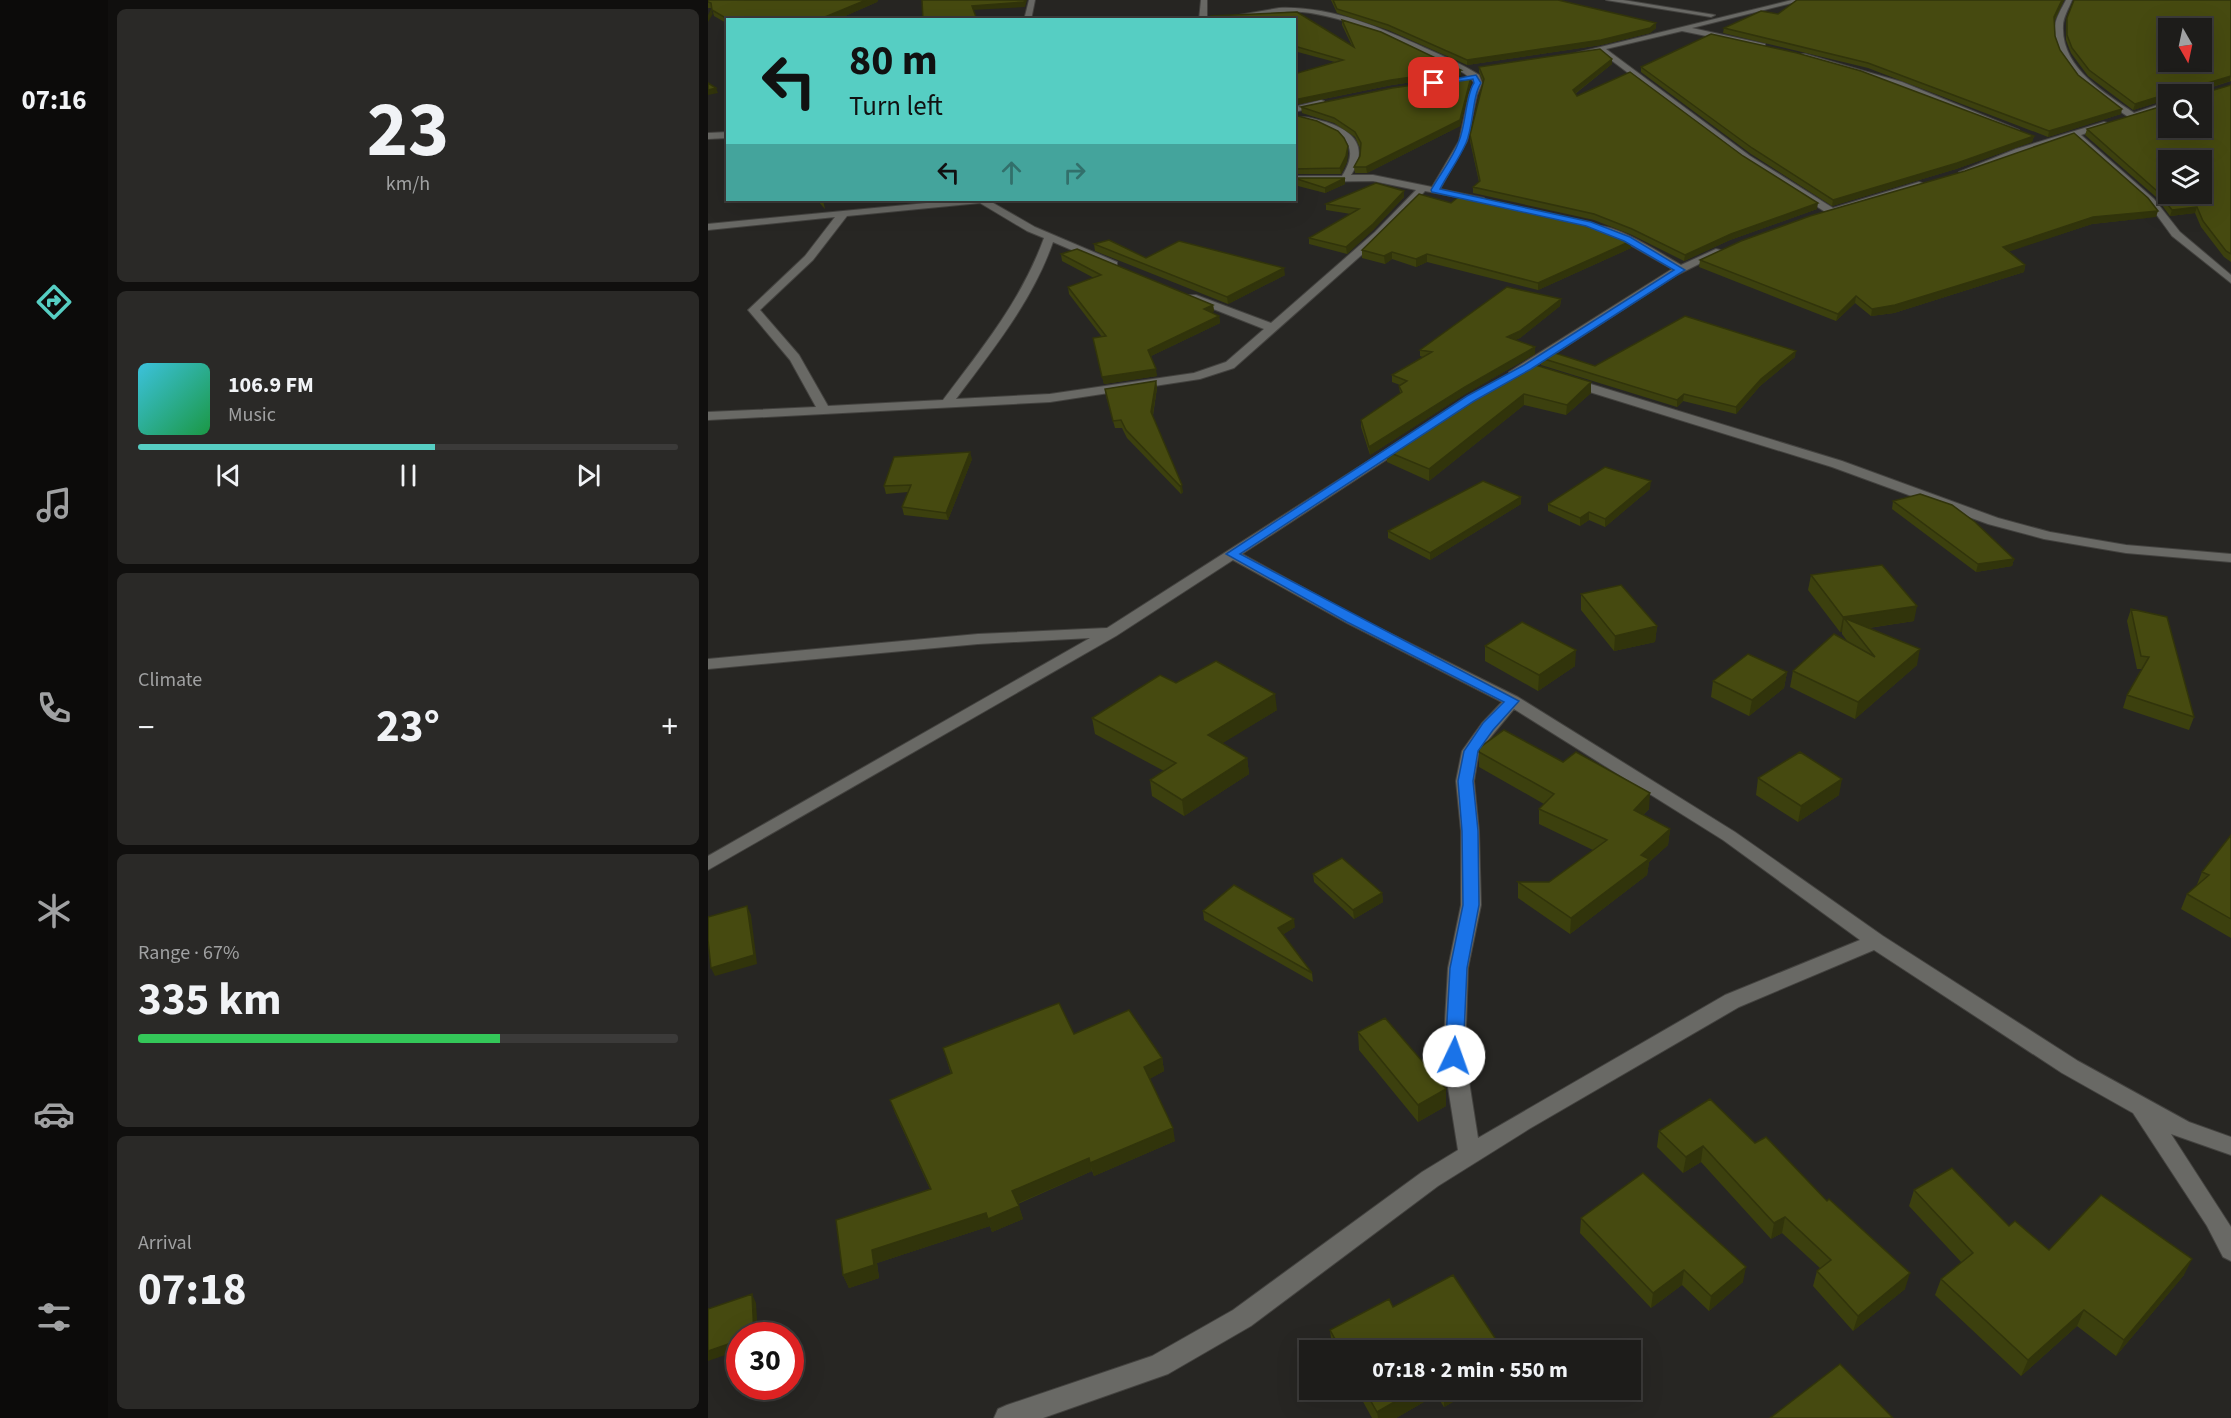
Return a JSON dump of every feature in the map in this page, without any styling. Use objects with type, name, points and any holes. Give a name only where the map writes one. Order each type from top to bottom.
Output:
[{"type":"street","points":[[1028,18],[1032,0]]},
{"type":"street","points":[[1203,18],[1204,0]]},
{"type":"street","points":[[1609,0],[1711,14],[1801,0]]},
{"type":"street","points":[[2069,0],[2059,25],[2063,54],[2100,93],[2133,116]]},
{"type":"street","points":[[1230,18],[1300,10],[1311,5]]},
{"type":"street","points":[[708,416],[1050,398],[1196,376],[1230,364],[1429,189],[1462,143],[1470,116],[1473,90],[1478,83],[1476,73],[1465,74],[1360,25],[1300,10]]},
{"type":"street","points":[[1570,55],[1684,29],[1711,14]]},
{"type":"street","points":[[1684,29],[1776,49]]},
{"type":"street","points":[[1600,49],[1747,158],[1830,211]]},
{"type":"street","points":[[1798,54],[1899,84],[2027,135]]},
{"type":"street","points":[[1296,110],[1329,102]]},
{"type":"street","points":[[1813,216],[1943,178],[2042,140],[2075,134],[2158,108]]},
{"type":"street","points":[[1296,116],[1343,132],[1350,139],[1355,161],[1345,178]]},
{"type":"street","points":[[710,134],[726,135]]},
{"type":"street","points":[[2075,134],[2151,201],[2176,234],[2231,279]]},
{"type":"street","points":[[1296,179],[1373,178],[1491,202]]},
{"type":"street","points":[[829,215],[845,201]]},
{"type":"street","points":[[708,227],[972,201]]},
{"type":"street","points":[[985,201],[1031,229],[1119,267]]},
{"type":"street","points":[[824,410],[806,373],[780,339],[761,322],[754,310],[809,258],[844,213]]},
{"type":"street","points":[[1588,224],[1627,239],[1681,270]]},
{"type":"street","points":[[946,404],[1011,319],[1037,272],[1050,237]]},
{"type":"street","points":[[1499,383],[1681,270],[1735,244]]},
{"type":"street","points":[[1181,293],[1272,328]]},
{"type":"street","points":[[1527,367],[1837,464],[1993,521],[2037,533],[2126,549],[2231,558]]},
{"type":"street","points":[[708,864],[1111,633],[1411,438]]},
{"type":"street","points":[[1232,554],[1352,620],[1512,701],[1729,837],[1876,941],[2070,1067],[2181,1129],[2231,1146]]},
{"type":"street","points":[[708,664],[978,639],[1111,633]]},
{"type":"street","points":[[1470,1155],[1454,1056],[1458,968],[1471,905],[1470,831],[1465,781],[1471,751],[1488,726],[1512,701]]},
{"type":"street","points":[[1007,1418],[1160,1366],[1242,1318],[1430,1179],[1470,1155],[1732,1001],[1876,941]]},
{"type":"street","points":[[2140,1106],[2215,1219],[2231,1250]]},
{"type":"building","points":[[708,0],[866,0],[822,18],[726,18],[712,10],[711,3]]},
{"type":"building","points":[[922,0],[1025,0],[1024,2],[972,6],[976,18],[923,18]]},
{"type":"building","points":[[1333,0],[1558,0],[1656,23],[1650,28],[1601,40],[1467,60],[1388,25],[1337,9]]},
{"type":"building","points":[[1797,0],[2062,0],[2054,17],[2055,36],[2060,50],[2078,75],[2122,109],[2049,131],[1868,63],[1724,28],[1761,11],[1778,14]]},
{"type":"building","points":[[2074,0],[2231,0],[2231,76],[2205,84],[2158,84],[2158,97],[2135,104],[2089,70],[2072,48],[2067,35],[2067,18]]},
{"type":"building","points":[[1297,12],[1354,47],[1342,20],[1381,32],[1461,70],[1391,80],[1296,100],[1296,73],[1343,60],[1296,47],[1296,18],[1211,18],[1211,16]]},
{"type":"building","points":[[1711,34],[1797,53],[1861,71],[2034,136],[1957,163],[1833,200],[1752,148],[1641,67]]},
{"type":"building","points":[[1600,49],[1612,59],[1573,90],[1577,96],[1630,72],[1743,156],[1818,203],[1731,234],[1685,255],[1632,229],[1594,214],[1473,187],[1480,181],[1470,135],[1484,79],[1479,67]]},
{"type":"building","points":[[1471,77],[1460,120],[1366,167],[1354,167],[1360,156],[1361,143],[1355,132],[1334,118],[1301,107],[1392,88]]},
{"type":"building","points":[[708,83],[716,88],[708,90]]},
{"type":"building","points":[[2231,85],[2231,254],[2226,251],[2203,221],[2197,207],[2172,210],[2167,204],[2212,204],[2212,150],[2158,150],[2158,192],[2087,129],[2158,107],[2158,138],[2212,138],[2212,91]]},
{"type":"building","points":[[1296,116],[1317,121],[1338,131],[1344,138],[1348,146],[1340,168],[1296,169]]},
{"type":"building","points":[[2074,133],[2148,198],[2158,211],[2093,217],[2003,247],[2025,265],[1895,305],[1872,309],[1856,296],[1838,314],[1700,260],[1741,241],[1810,216],[1965,171]]},
{"type":"building","points":[[1296,178],[1345,178],[1325,188],[1296,179]]},
{"type":"building","points":[[1376,183],[1404,191],[1373,224],[1346,247],[1309,238],[1359,209],[1326,204]]},
{"type":"building","points":[[1419,194],[1451,203],[1462,194],[1586,221],[1631,241],[1538,283],[1427,254],[1416,259],[1392,252],[1384,256],[1362,250]]},
{"type":"building","points":[[1109,240],[1146,258],[1179,241],[1284,268],[1227,297],[1094,244]]},
{"type":"building","points":[[1077,249],[1213,305],[1204,309],[1219,316],[1148,350],[1156,369],[1102,377],[1093,338],[1106,336],[1068,287],[1101,275],[1061,254]]},
{"type":"building","points":[[1507,287],[1561,299],[1520,331],[1507,337],[1535,347],[1465,387],[1369,447],[1361,420],[1402,392],[1399,386],[1407,381],[1392,375],[1432,352],[1420,350]]},
{"type":"building","points":[[1685,316],[1796,351],[1761,379],[1736,407],[1684,394],[1677,400],[1541,358],[1552,352],[1595,366]]},
{"type":"building","points":[[1529,363],[1591,382],[1567,405],[1524,394],[1429,469],[1386,451],[1475,393]]},
{"type":"building","points":[[1156,381],[1151,412],[1182,485],[1180,486],[1126,430],[1121,420],[1113,421],[1105,389]]},
{"type":"building","points":[[970,452],[946,513],[902,507],[911,485],[884,486],[894,457]]},
{"type":"building","points":[[1605,467],[1651,481],[1605,519],[1589,512],[1580,518],[1548,504]]},
{"type":"building","points":[[1483,481],[1521,497],[1430,553],[1388,531]]},
{"type":"building","points":[[1920,494],[1952,505],[1975,522],[2014,559],[1978,564],[1893,501]]},
{"type":"building","points":[[1882,565],[1917,606],[1843,617],[1811,575]]},
{"type":"building","points":[[1621,585],[1657,626],[1615,636],[1581,594]]},
{"type":"building","points":[[2131,609],[2167,617],[2194,717],[2127,695],[2149,657],[2141,656]]},
{"type":"building","points":[[1844,618],[1920,649],[1858,702],[1793,671],[1834,634],[1875,657]]},
{"type":"building","points":[[1522,622],[1576,650],[1539,675],[1485,646]]},
{"type":"building","points":[[1748,654],[1787,672],[1752,700],[1713,681]]},
{"type":"building","points":[[1216,661],[1275,694],[1208,735],[1247,758],[1182,800],[1150,780],[1176,763],[1092,718],[1160,675],[1176,683]]},
{"type":"building","points":[[1504,730],[1563,762],[1576,752],[1650,793],[1634,810],[1670,829],[1641,855],[1649,859],[1571,918],[1518,882],[1549,882],[1607,840],[1539,809],[1554,794],[1479,752],[1479,748]]},
{"type":"building","points":[[1800,752],[1842,779],[1801,806],[1758,778]]},
{"type":"building","points":[[2231,835],[2231,919],[2187,894],[2209,875],[2202,872]]},
{"type":"building","points":[[1342,858],[1382,893],[1353,910],[1313,874]]},
{"type":"building","points":[[1234,885],[1294,919],[1278,928],[1312,973],[1203,911]]},
{"type":"building","points":[[747,906],[754,955],[711,968],[708,917]]},
{"type":"building","points":[[1059,1003],[1074,1034],[1129,1010],[1162,1058],[1144,1067],[1173,1128],[1090,1163],[1089,1158],[1012,1191],[1019,1206],[988,1219],[986,1213],[872,1250],[874,1265],[843,1275],[836,1220],[931,1189],[890,1100],[952,1073],[943,1048]]},
{"type":"building","points":[[1385,1018],[1446,1089],[1418,1105],[1358,1032]]},
{"type":"building","points":[[1710,1099],[1755,1143],[1766,1137],[1827,1201],[1829,1199],[1910,1273],[1858,1316],[1817,1271],[1831,1260],[1785,1217],[1774,1223],[1703,1146],[1686,1157],[1659,1131]]},
{"type":"building","points":[[1952,1168],[2009,1226],[2015,1221],[2049,1250],[2101,1195],[2192,1259],[2124,1340],[2084,1310],[2028,1360],[1941,1279],[1973,1253],[1914,1190]]},
{"type":"building","points":[[1643,1173],[1746,1267],[1711,1296],[1684,1270],[1653,1293],[1581,1218]]},
{"type":"building","points":[[1453,1275],[1496,1340],[1336,1340],[1330,1330],[1389,1299],[1393,1307]]},
{"type":"building","points":[[752,1294],[753,1322],[726,1322],[726,1345],[708,1351],[708,1309]]},
{"type":"building","points":[[1840,1364],[1893,1418],[1770,1418]]},
{"type":"building","points":[[1370,1400],[1398,1400],[1377,1412]]},
{"type":"route","points":[[1434,83],[1476,77],[1478,83],[1473,90],[1470,116],[1462,143],[1435,190],[1588,224],[1627,239],[1681,270],[1527,367],[1470,399],[1232,554],[1352,620],[1512,701],[1488,726],[1471,751],[1465,781],[1470,831],[1471,905],[1458,968],[1454,1056]]}]
